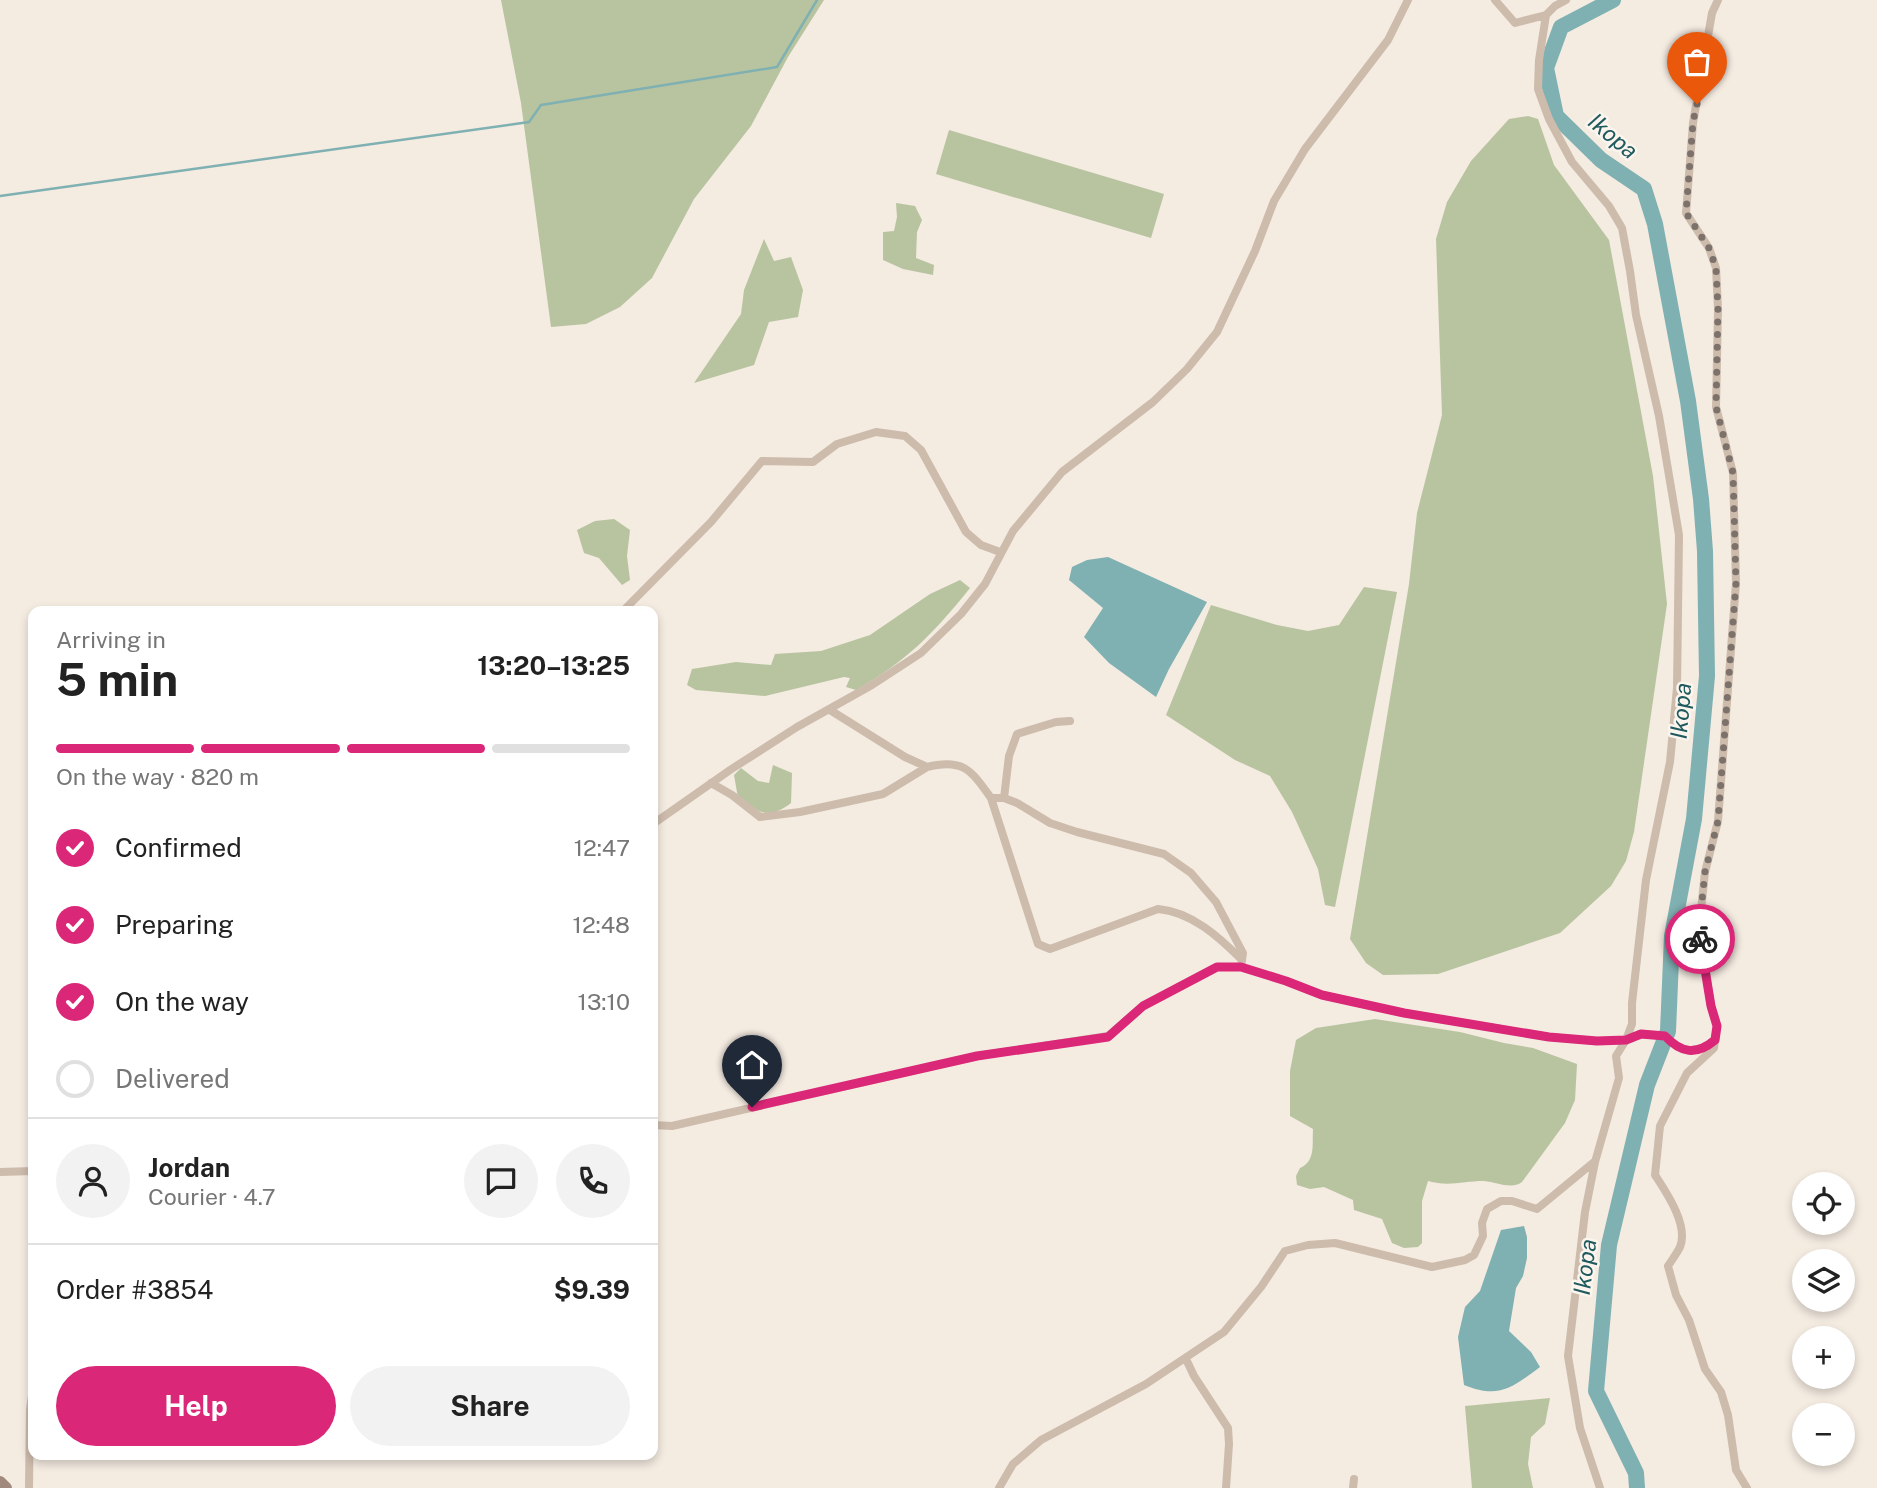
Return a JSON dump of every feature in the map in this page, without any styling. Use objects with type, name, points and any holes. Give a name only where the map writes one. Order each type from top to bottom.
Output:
[{"type":"street","points":[[658,820],[797,727],[830,710],[921,653],[961,614],[985,584],[1013,531],[1062,472],[1153,402],[1186,369],[1217,332],[1255,251],[1274,201],[1305,149],[1388,40],[1408,0]]},
{"type":"street","points":[[1495,0],[1514,23],[1546,15],[1566,0]]},
{"type":"street","points":[[1718,0],[1712,13],[1693,122],[1686,213],[1709,248],[1716,268],[1716,407],[1733,473],[1736,583],[1718,821],[1705,872],[1699,929],[1711,1006],[1717,1026],[1714,1048],[1687,1073],[1660,1126],[1655,1175],[1674,1203],[1679,1219],[1681,1244],[1668,1266],[1676,1295],[1689,1320],[1705,1369],[1721,1392],[1728,1415],[1736,1470],[1747,1488]]},
{"type":"street","points":[[1546,15],[1539,60],[1538,89],[1549,118],[1572,163],[1609,206],[1622,228],[1636,315],[1659,416],[1679,535],[1677,688],[1670,762],[1646,880],[1632,1024],[1616,1056],[1619,1078],[1595,1162],[1585,1212],[1568,1356],[1580,1428],[1600,1488]]},
{"type":"street","points":[[628,606],[711,522],[762,461],[813,462],[837,444],[876,432],[905,436],[921,450],[966,532],[981,545],[1000,552]]},
{"type":"street","points":[[830,710],[905,757],[927,767]]},
{"type":"street","points":[[1004,798],[1009,756],[1017,734],[1056,722],[1070,721]]},
{"type":"street","points":[[711,783],[760,817],[800,812],[883,794],[927,767],[959,764],[974,775],[991,798],[1038,944],[1049,948],[1158,909],[1174,911],[1217,935],[1242,963],[1322,995],[1404,1013],[1549,1037],[1597,1041],[1626,1040],[1641,1034],[1665,1036],[1675,1047],[1696,1053],[1696,1066]]},
{"type":"street","points":[[991,798],[1004,798],[1017,803],[1051,823],[1164,854],[1191,873],[1216,902],[1243,953],[1242,963]]},
{"type":"street","points":[[658,1125],[672,1126],[977,1056],[1108,1037],[1143,1006],[1217,967],[1242,963]]},
{"type":"street","points":[[1690,1051],[1706,1048],[1715,1040]]},
{"type":"street","points":[[999,1488],[1013,1465],[1041,1440],[1146,1384],[1224,1332],[1286,1251],[1335,1242],[1432,1266],[1465,1260],[1474,1255],[1483,1236],[1482,1223],[1487,1209],[1501,1201],[1512,1201],[1537,1209],[1595,1162]]},
{"type":"street","points":[[0,1172],[28,1171]]},
{"type":"street","points":[[1186,1359],[1228,1428],[1226,1488]]},
{"type":"street","points":[[29,1460],[29,1488]]},
{"type":"street","points":[[0,1482],[6,1488]]},
{"type":"green space","points":[[501,0],[824,0],[788,57],[751,126],[694,199],[652,278],[620,307],[586,324],[551,327],[521,103]]},
{"type":"green space","points":[[1528,116],[1538,119],[1554,165],[1609,240],[1653,476],[1667,604],[1634,832],[1626,861],[1611,886],[1560,933],[1438,974],[1383,975],[1366,963],[1350,939],[1409,584],[1417,513],[1442,415],[1436,239],[1447,202],[1471,161],[1509,119]]},
{"type":"green space","points":[[949,130],[1164,194],[1151,238],[936,174]]},
{"type":"green space","points":[[896,203],[915,206],[922,220],[917,232],[916,258],[934,265],[933,275],[903,269],[883,260],[883,232],[894,231]]},
{"type":"green space","points":[[764,239],[774,261],[791,257],[803,290],[798,317],[769,322],[754,365],[694,383],[741,314],[744,290]]},
{"type":"green space","points":[[614,519],[630,530],[627,556],[630,580],[622,585],[599,558],[584,553],[577,530],[595,521]]},
{"type":"green space","points":[[960,580],[970,588],[931,633],[905,657],[856,690],[846,687],[850,678],[844,677],[765,696],[696,690],[687,685],[692,669],[736,662],[771,665],[775,654],[821,651],[870,635],[930,594]]},
{"type":"green space","points":[[1364,587],[1397,592],[1335,907],[1325,905],[1318,869],[1292,812],[1270,776],[1235,760],[1166,715],[1211,605],[1277,625],[1308,631],[1339,625]]},
{"type":"green space","points":[[773,765],[792,773],[791,803],[776,811],[764,813],[738,798],[734,775],[741,768],[758,781],[769,783]]},
{"type":"green space","points":[[1375,1019],[1460,1032],[1533,1048],[1577,1064],[1575,1100],[1565,1123],[1522,1182],[1509,1185],[1484,1181],[1449,1184],[1428,1181],[1422,1201],[1422,1243],[1418,1247],[1404,1248],[1392,1243],[1382,1219],[1354,1210],[1353,1200],[1324,1187],[1310,1189],[1297,1185],[1296,1176],[1300,1168],[1311,1157],[1313,1129],[1290,1116],[1290,1071],[1296,1040],[1316,1028]]},
{"type":"green space","points":[[1550,1398],[1545,1424],[1531,1437],[1528,1464],[1533,1488],[1472,1488],[1465,1406]]},
{"type":"water","points":[[1108,557],[1207,602],[1156,697],[1109,663],[1084,637],[1103,608],[1069,580],[1072,567],[1087,560]]},
{"type":"water","points":[[1524,1226],[1527,1258],[1523,1276],[1516,1288],[1509,1331],[1531,1352],[1540,1367],[1505,1389],[1487,1391],[1464,1385],[1458,1337],[1465,1307],[1480,1291],[1501,1230]]},
{"type":"waterway","points":[[0,196],[529,122],[541,105],[777,67],[817,0]]},
{"type":"waterway","name":"Ikopa","points":[[1613,0],[1561,27],[1546,68],[1556,116],[1601,160],[1644,189],[1655,224],[1688,401],[1705,551],[1707,676],[1694,819],[1672,936],[1668,1031],[1647,1085],[1609,1245],[1596,1391],[1636,1473],[1637,1488]]},
{"type":"way so far","points":[[1697,104],[1693,122],[1686,213],[1709,248],[1716,268],[1716,407],[1733,473],[1736,583],[1718,821],[1705,872],[1700,939]]},
{"type":"route","points":[[752,1107],[977,1056],[1108,1037],[1143,1006],[1217,967],[1241,967],[1322,995],[1404,1013],[1549,1037],[1597,1041],[1626,1040],[1641,1034],[1665,1036],[1675,1047],[1690,1051],[1706,1048],[1715,1040],[1717,1026],[1700,939]]}]
